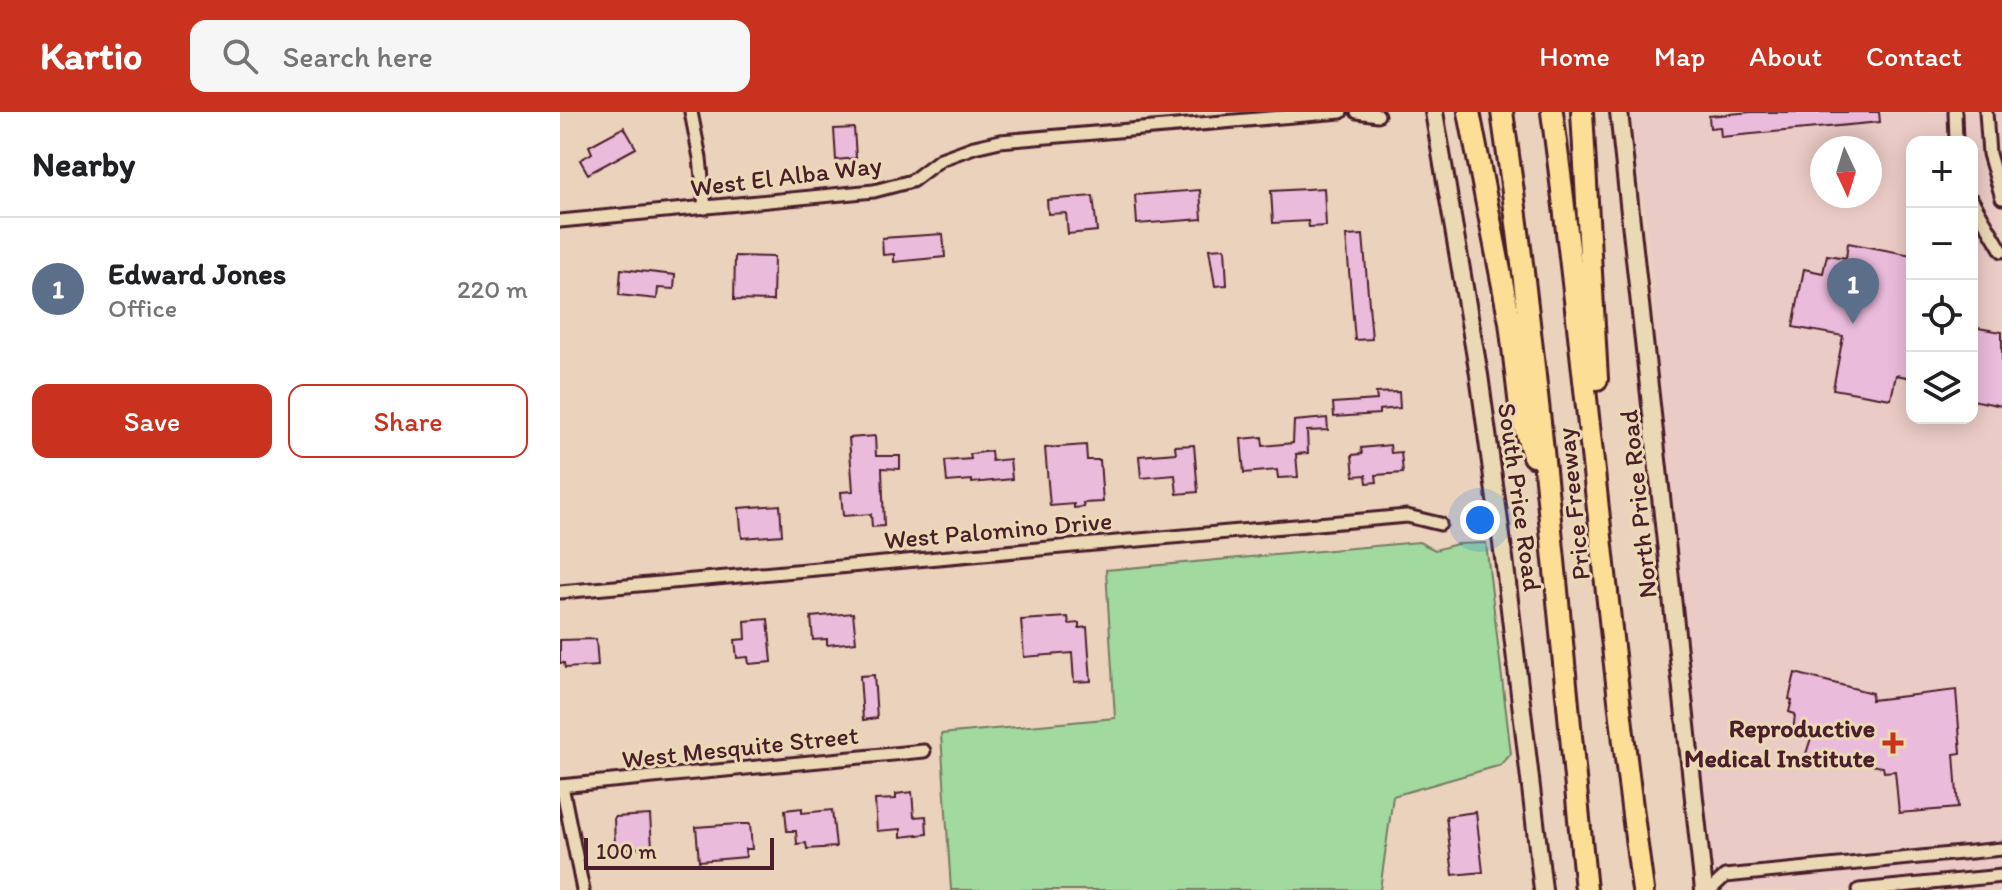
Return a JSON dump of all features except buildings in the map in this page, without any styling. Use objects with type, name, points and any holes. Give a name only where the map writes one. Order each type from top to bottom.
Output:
[{"type":"highway","points":[[1469,112],[1510,322],[1521,415],[1548,510]]},
{"type":"highway","name":"Price Freeway","points":[[1502,112],[1548,510],[1586,890]]},
{"type":"highway","name":"Price Freeway","points":[[1552,112],[1574,275],[1629,788],[1643,890]]},
{"type":"highway","points":[[1582,112],[1596,335],[1600,515]]},
{"type":"main road","name":"South Price Road","points":[[1434,112],[1479,375],[1543,890]]},
{"type":"main road","name":"North Price Road","points":[[1619,112],[1707,890]]},
{"type":"street","points":[[691,112],[705,208]]},
{"type":"street","name":"West El Alba Way","points":[[560,221],[874,191],[912,181],[941,159],[1000,141],[1341,112]]},
{"type":"street","points":[[1357,112],[1378,115]]},
{"type":"street","points":[[1955,112],[1956,136]]},
{"type":"street","points":[[1986,112],[1989,154],[2002,198]]},
{"type":"street","points":[[1978,207],[1998,232],[2002,251]]},
{"type":"street","name":"West Palomino Drive","points":[[560,592],[1407,516],[1440,524]]},
{"type":"street","name":"West Mesquite Street","points":[[561,786],[924,751]]},
{"type":"street","points":[[561,786],[583,890]]},
{"type":"street","points":[[1707,890],[1725,876],[2002,849]]},
{"type":"street","points":[[1859,890],[2002,876]]},
{"type":"shaded area","points":[[1629,112],[2002,112],[2002,890],[1717,890],[1710,852],[1655,354],[1654,292],[1645,209]]},
{"type":"green space","points":[[1419,542],[1435,550],[1457,544],[1486,543],[1511,754],[1501,765],[1393,796],[1380,890],[951,890],[941,734],[1115,718],[1106,570]]},
{"type":"place","name":"Edward Jones","points":[[1853,324]]},
{"type":"place","name":"Reproductive Medical Institute","points":[[1893,743]]}]
